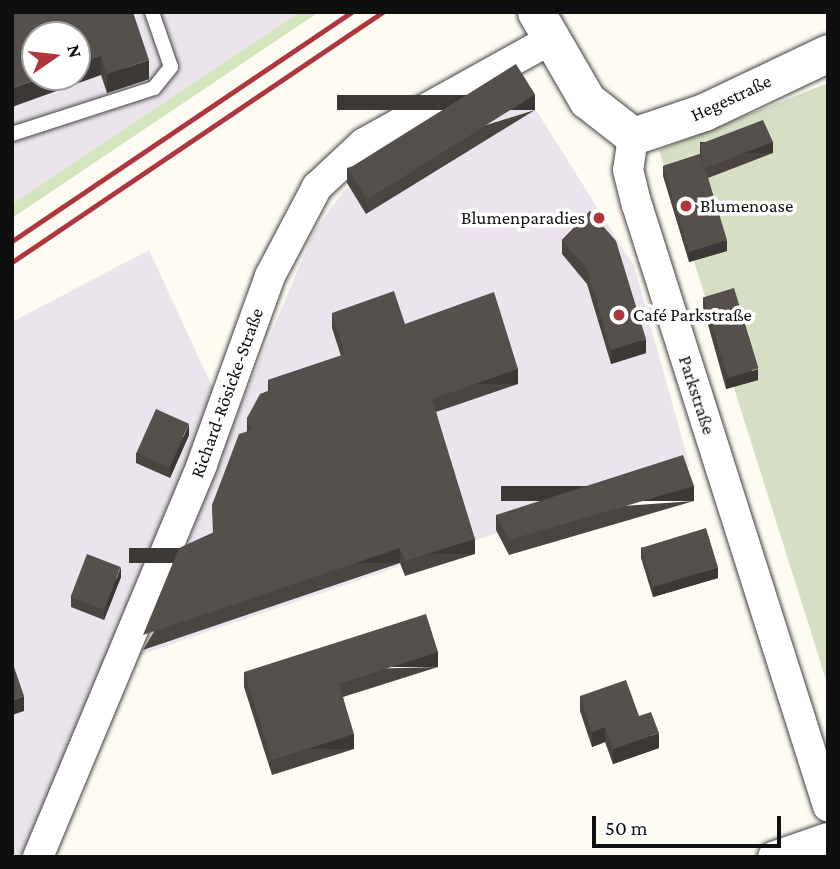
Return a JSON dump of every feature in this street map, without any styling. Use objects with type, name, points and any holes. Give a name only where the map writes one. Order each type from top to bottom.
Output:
[{"type":"street","points":[[542,27],[587,100],[633,136]]},
{"type":"street","name":"Richard-Rösicke-Straße","points":[[38,857],[202,464],[270,276],[317,187],[364,144],[542,27]]},
{"type":"street","name":"Hegestraße","points":[[633,136],[704,112],[828,54]]},
{"type":"street","name":"Parkstraße","points":[[633,136],[628,170],[637,205],[828,806]]},
{"type":"street","points":[[773,857],[828,838]]},
{"type":"lane","points":[[12,134],[154,89],[171,67],[152,12]]},
{"type":"shaded area","points":[[12,12],[300,12],[12,204]]},
{"type":"shaded area","points":[[514,75],[634,266],[690,467],[134,657],[314,232],[343,192]]},
{"type":"shaded area","points":[[149,250],[216,395],[24,857],[12,857],[12,322]]},
{"type":"green space","points":[[300,12],[319,12],[12,218],[12,204]]},
{"type":"green space","points":[[828,83],[828,686],[659,150]]},
{"type":"building","points":[[12,12],[133,12],[149,60],[107,74],[101,56],[91,60],[91,21],[21,21],[21,85],[12,88]]},
{"type":"building","points":[[516,64],[535,95],[367,199],[348,169]]},
{"type":"building","points":[[763,120],[773,142],[705,168],[727,240],[689,252],[663,166],[700,154],[704,167],[700,144]]},
{"type":"building","points":[[590,211],[616,241],[646,339],[611,350],[587,269],[562,240]]},
{"type":"building","points":[[734,288],[759,368],[728,378],[703,297]]},
{"type":"building","points":[[394,291],[405,324],[494,292],[518,369],[432,399],[475,539],[405,561],[400,548],[143,635],[179,548],[214,532],[212,505],[239,434],[252,430],[247,418],[260,394],[270,390],[268,380],[345,354],[332,313]]},
{"type":"building","points":[[156,409],[189,424],[169,467],[136,453]]},
{"type":"building","points":[[683,455],[694,486],[509,540],[496,515]]},
{"type":"building","points":[[706,528],[718,567],[653,587],[641,548]]},
{"type":"building","points":[[87,554],[121,567],[104,610],[71,597]]},
{"type":"building","points":[[426,614],[438,652],[339,684],[354,734],[272,760],[244,672]]},
{"type":"building","points":[[12,661],[24,696],[12,700]]},
{"type":"building","points":[[626,680],[639,716],[651,712],[659,733],[613,749],[605,727],[592,732],[580,696]]},
{"type":"railway","points":[[12,241],[352,12]]},
{"type":"railway","points":[[12,262],[382,12]]},
{"type":"place","name":"Blumenoase","points":[[686,206]]},
{"type":"place","name":"Blumenparadies","points":[[599,218]]},
{"type":"place","name":"Café Parkstraße","points":[[619,315]]}]
